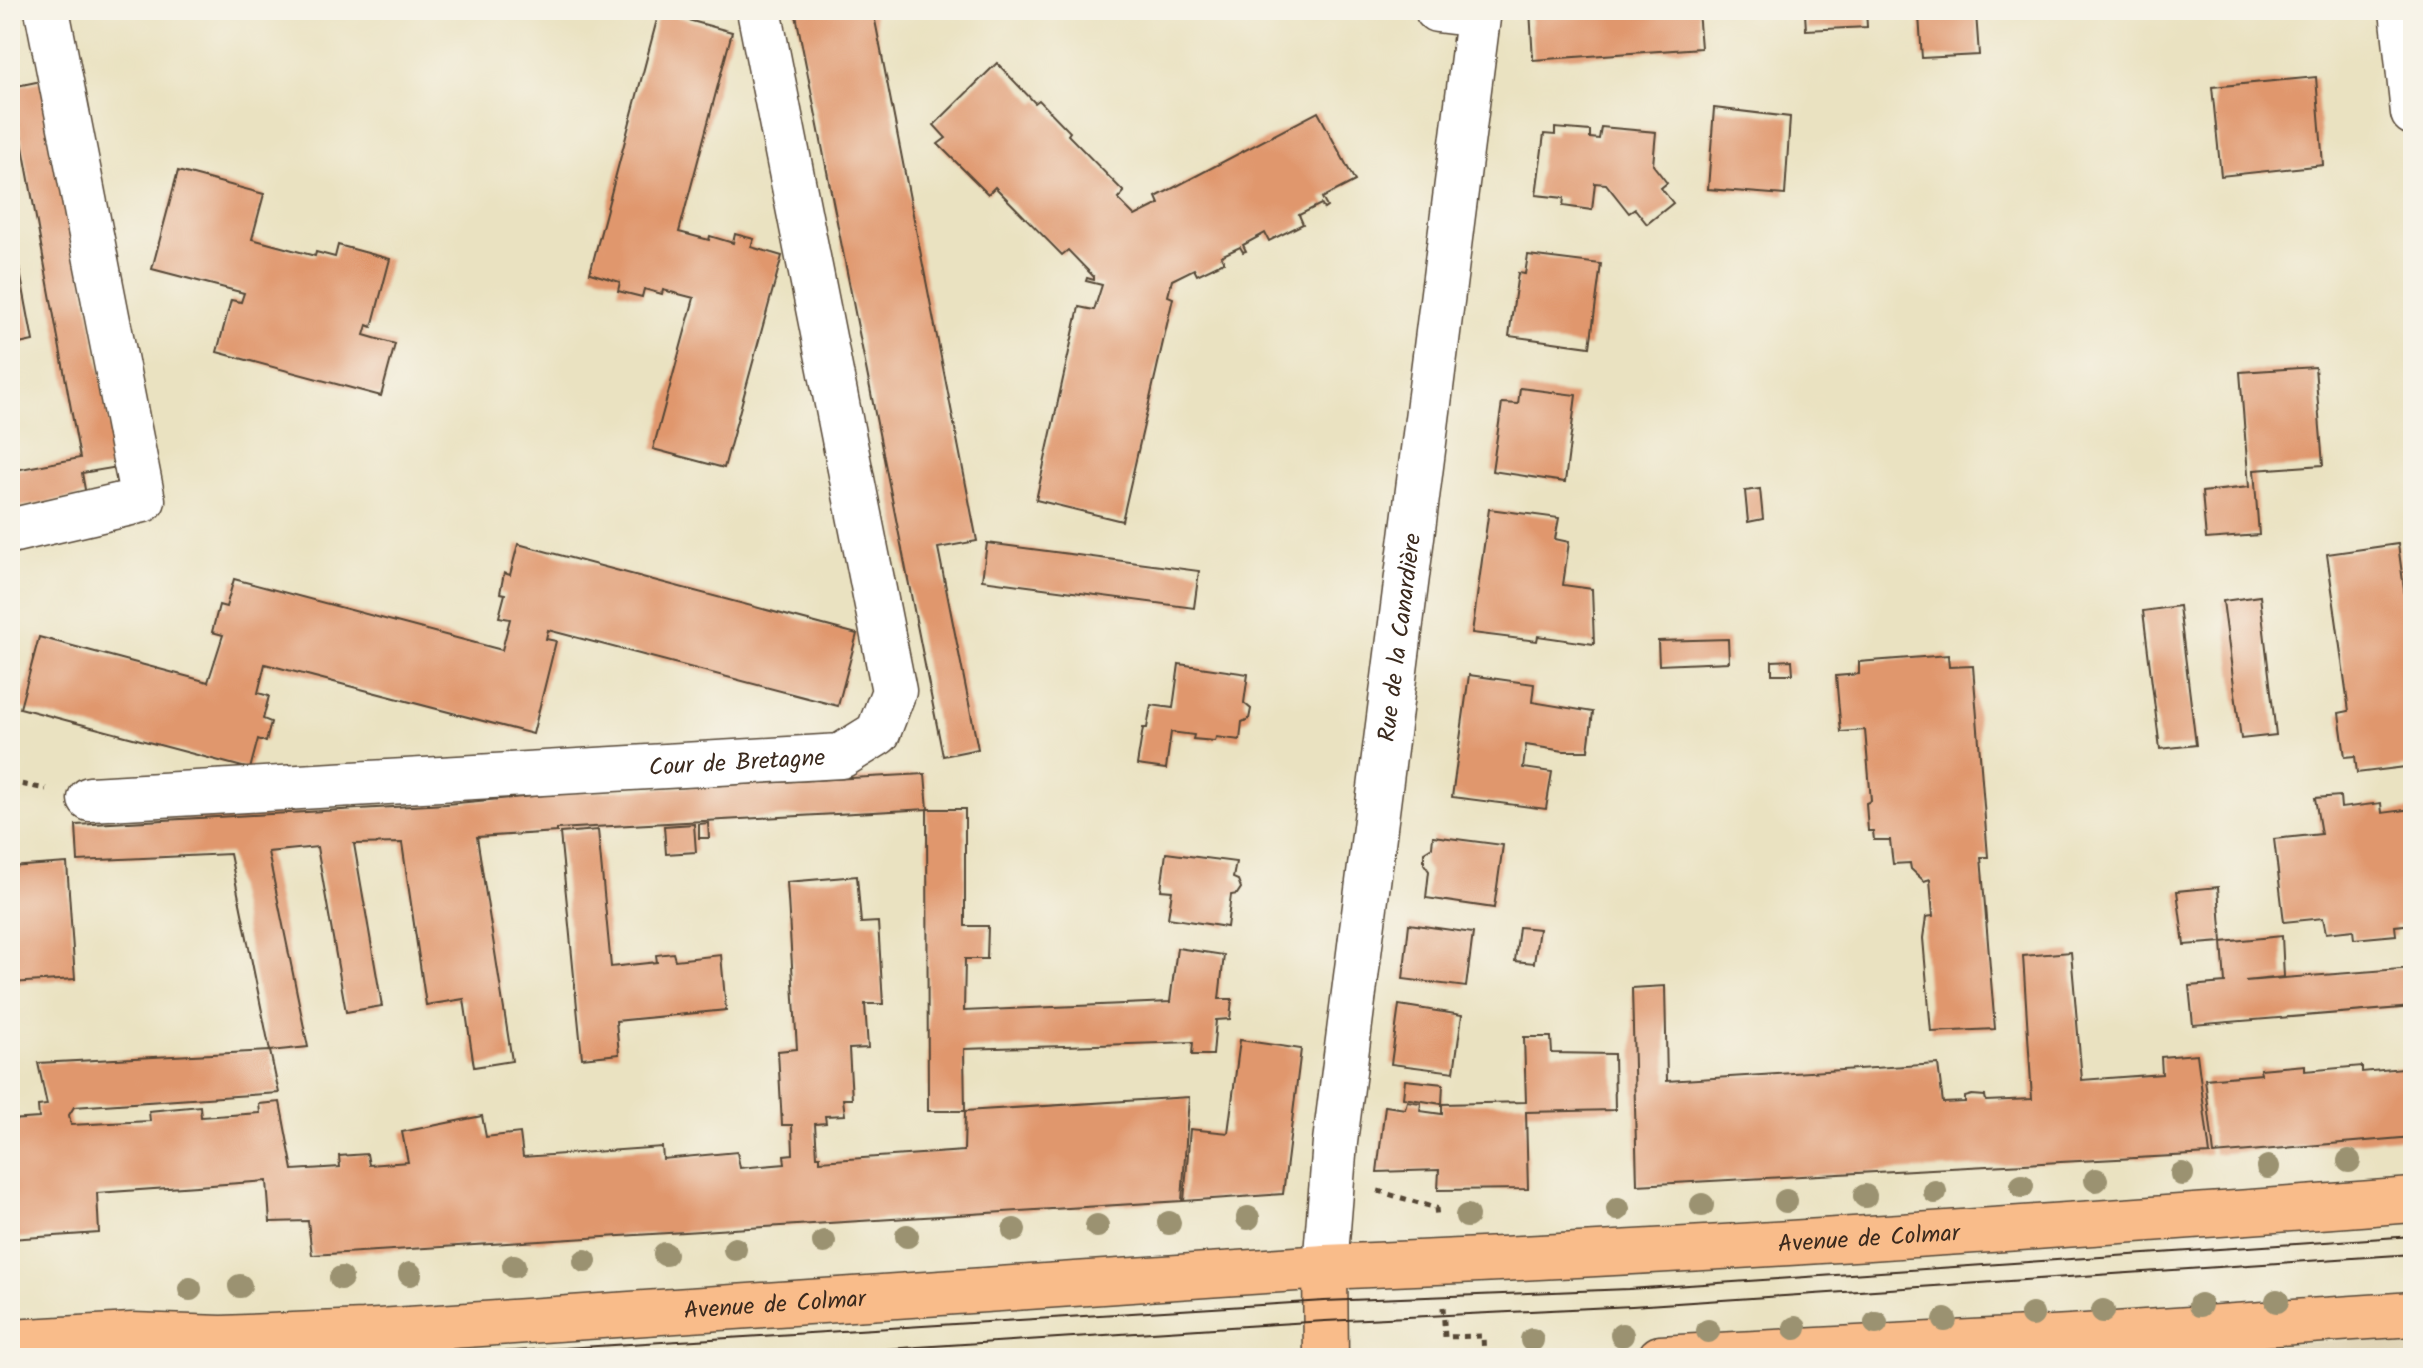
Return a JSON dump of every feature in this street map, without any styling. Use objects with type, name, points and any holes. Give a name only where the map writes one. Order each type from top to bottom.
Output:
[{"type":"main road","name":"Avenue de Colmar","points":[[10,1342],[132,1335],[224,1348],[364,1332],[1325,1267],[1462,1263],[2056,1227],[2413,1200]]},
{"type":"main road","points":[[1325,1267],[1326,1358]]},
{"type":"main road","points":[[1660,1358],[2070,1337],[2413,1314]]},
{"type":"street","points":[[10,531],[143,500],[47,10]]},
{"type":"street","name":"Cour de Bretagne","points":[[90,799],[841,756],[878,733],[894,691],[759,10]]},
{"type":"street","points":[[2402,10],[2413,113]]},
{"type":"street","name":"Rue de la Canardière","points":[[1325,1267],[1335,1142],[1465,12]]},
{"type":"shaded area","points":[[2413,1336],[2413,1358],[2013,1358]]},
{"type":"building","points":[[795,10],[873,10],[977,541],[938,548],[978,749],[943,756]]},
{"type":"building","points":[[1530,10],[1698,10],[1701,48],[1533,60]]},
{"type":"building","points":[[1790,10],[1866,10],[1867,27],[1806,30],[1805,13],[1790,13]]},
{"type":"building","points":[[659,12],[732,32],[679,232],[733,243],[735,234],[754,239],[751,247],[782,256],[724,468],[653,449],[694,298],[644,289],[642,297],[618,291],[620,282],[590,273]]},
{"type":"building","points":[[1976,13],[1979,55],[1922,58],[1919,16]]},
{"type":"building","points":[[997,63],[1035,103],[1039,100],[1070,132],[1068,135],[1124,192],[1118,199],[1135,216],[1159,204],[1156,197],[1318,112],[1355,181],[1322,198],[1327,207],[1324,209],[1321,204],[1299,215],[1303,224],[1269,241],[1265,233],[1243,245],[1246,251],[1243,252],[1240,247],[1221,256],[1224,262],[1197,275],[1194,269],[1172,280],[1168,296],[1173,298],[1122,521],[1036,500],[1079,307],[1094,310],[1102,285],[1086,281],[1087,278],[1094,280],[1094,277],[1068,250],[1062,255],[995,187],[988,194],[938,144],[946,138],[934,125]]},
{"type":"building","points":[[2316,77],[2323,165],[2221,176],[2212,87]]},
{"type":"building","points":[[46,80],[118,467],[82,473],[86,495],[10,509],[10,471],[80,458],[12,87]]},
{"type":"building","points":[[1714,108],[1790,117],[1785,195],[1708,189]]},
{"type":"building","points":[[1601,127],[1656,132],[1653,165],[1667,183],[1661,188],[1673,203],[1647,224],[1635,209],[1629,213],[1606,184],[1595,183],[1592,210],[1563,206],[1564,198],[1536,195],[1544,134],[1555,135],[1555,128],[1590,131],[1590,138],[1599,139]]},
{"type":"building","points":[[178,171],[264,194],[252,239],[315,256],[316,252],[335,257],[338,245],[390,259],[372,327],[367,325],[364,335],[395,344],[381,396],[217,352],[231,300],[241,302],[244,293],[152,269]]},
{"type":"building","points":[[1528,255],[1601,264],[1590,347],[1509,336],[1518,273],[1525,274]]},
{"type":"building","points":[[18,261],[33,341],[10,346],[10,263]]},
{"type":"building","points":[[2315,367],[2323,465],[2254,470],[2259,535],[2206,539],[2202,492],[2249,487],[2240,372]]},
{"type":"building","points":[[1520,388],[1576,395],[1565,482],[1492,471],[1502,403],[1518,404]]},
{"type":"building","points":[[1760,489],[1763,519],[1748,522],[1745,491]]},
{"type":"building","points":[[1489,509],[1559,518],[1555,539],[1569,542],[1563,585],[1592,589],[1594,644],[1538,636],[1537,641],[1472,633]]},
{"type":"building","points":[[987,543],[1199,571],[1194,608],[982,580]]},
{"type":"building","points":[[518,544],[857,634],[838,706],[548,630],[546,639],[556,641],[533,734],[265,664],[258,693],[269,696],[263,719],[271,722],[266,742],[258,739],[250,769],[20,708],[39,637],[208,682],[223,635],[212,632],[219,605],[226,607],[234,579],[502,650],[510,619],[499,617],[505,594],[500,593],[504,573],[510,575]]},
{"type":"building","points":[[2398,544],[2413,657],[2413,766],[2357,773],[2355,756],[2345,757],[2339,713],[2349,711],[2327,554]]},
{"type":"building","points":[[2260,596],[2276,735],[2241,739],[2223,601]]},
{"type":"building","points":[[2179,606],[2196,745],[2160,749],[2143,611]]},
{"type":"building","points":[[1728,639],[1729,662],[1659,665],[1658,641]]},
{"type":"building","points":[[1948,655],[1949,667],[1973,666],[1988,857],[1981,857],[1995,1029],[1931,1032],[1923,938],[1926,917],[1933,916],[1930,879],[1924,881],[1911,869],[1910,863],[1893,864],[1890,840],[1874,840],[1873,831],[1868,831],[1866,803],[1871,801],[1865,730],[1841,732],[1836,676],[1859,674],[1859,662]]},
{"type":"building","points":[[1792,660],[1793,674],[1772,674],[1772,661]]},
{"type":"building","points":[[1179,664],[1248,674],[1244,703],[1251,709],[1249,719],[1242,722],[1240,740],[1216,737],[1215,741],[1193,739],[1194,735],[1171,732],[1166,769],[1137,765],[1143,728],[1147,728],[1151,705],[1173,708]]},
{"type":"building","points":[[1469,675],[1534,684],[1532,702],[1593,712],[1588,751],[1526,745],[1523,768],[1552,772],[1546,809],[1452,797]]},
{"type":"building","points":[[925,774],[928,809],[557,829],[557,832],[477,837],[512,1061],[474,1067],[464,999],[426,1005],[402,843],[354,844],[382,1006],[346,1012],[317,847],[268,852],[308,1047],[270,1051],[230,854],[78,861],[76,825]]},
{"type":"building","points":[[2340,796],[2341,808],[2381,803],[2382,813],[2413,809],[2413,924],[2395,926],[2396,935],[2354,939],[2353,930],[2326,933],[2323,918],[2284,922],[2274,839],[2321,834],[2315,798]]},
{"type":"building","points":[[927,809],[965,809],[965,926],[988,926],[987,959],[965,959],[964,1011],[1170,1002],[1177,948],[1224,955],[1219,999],[1232,999],[1230,1019],[1216,1020],[1213,1055],[1192,1055],[1193,1042],[964,1049],[965,1111],[928,1111]]},
{"type":"building","points":[[708,823],[709,838],[699,838],[699,824]]},
{"type":"building","points":[[694,824],[696,852],[666,854],[664,826]]},
{"type":"building","points":[[598,830],[611,967],[657,962],[656,955],[673,953],[675,960],[721,955],[726,1010],[616,1021],[619,1054],[582,1058],[560,833]]},
{"type":"building","points":[[1433,836],[1503,845],[1494,908],[1426,898],[1429,871],[1424,864],[1424,852],[1432,847]]},
{"type":"building","points":[[1166,853],[1236,862],[1233,878],[1238,880],[1241,888],[1237,894],[1231,895],[1227,927],[1168,918],[1172,891],[1161,890]]},
{"type":"building","points":[[67,863],[75,979],[10,983],[10,867]]},
{"type":"building","points":[[857,876],[861,923],[878,922],[883,1004],[865,1004],[868,1048],[849,1049],[852,1099],[843,1099],[845,1115],[825,1116],[826,1123],[815,1124],[820,1161],[964,1151],[965,1111],[1189,1097],[1182,1201],[312,1255],[308,1221],[270,1222],[267,1181],[97,1193],[99,1233],[10,1239],[10,1120],[39,1118],[38,1106],[47,1105],[38,1063],[270,1051],[279,1093],[74,1107],[69,1115],[71,1125],[150,1121],[149,1111],[200,1106],[201,1117],[260,1113],[259,1104],[280,1102],[293,1170],[340,1167],[339,1156],[367,1154],[369,1165],[408,1162],[402,1132],[482,1116],[486,1137],[520,1133],[523,1157],[662,1147],[663,1159],[737,1152],[740,1168],[785,1164],[784,1155],[793,1154],[792,1125],[782,1125],[778,1051],[797,1049],[787,882]]},
{"type":"building","points":[[2218,887],[2222,942],[2184,945],[2177,891]]},
{"type":"building","points":[[1409,924],[1473,933],[1466,987],[1403,979]]},
{"type":"building","points":[[1519,927],[1539,929],[1534,963],[1515,961]]},
{"type":"building","points":[[2282,936],[2284,977],[2245,981],[2413,968],[2413,1007],[2193,1025],[2189,986],[2225,983],[2222,942]]},
{"type":"building","points":[[2071,952],[2082,1080],[2162,1074],[2161,1057],[2197,1054],[2210,1154],[1637,1185],[1632,988],[1665,986],[1667,1081],[1938,1064],[1943,1103],[1965,1102],[1965,1097],[1972,1095],[1985,1096],[1986,1101],[2032,1099],[2023,956]]},
{"type":"building","points":[[1399,1005],[1462,1015],[1454,1072],[1391,1064]]},
{"type":"building","points":[[1524,1037],[1551,1037],[1552,1053],[1614,1054],[1615,1110],[1526,1112],[1528,1189],[1438,1190],[1439,1170],[1377,1172],[1385,1106],[1405,1109],[1407,1101],[1421,1103],[1420,1111],[1442,1114],[1442,1104],[1526,1102]]},
{"type":"building","points":[[1240,1040],[1301,1049],[1283,1194],[1184,1201],[1190,1129],[1228,1133]]},
{"type":"building","points":[[2305,1065],[2305,1071],[2362,1066],[2362,1072],[2413,1067],[2413,1137],[2214,1154],[2205,1079],[2261,1074],[2260,1069]]},
{"type":"building","points":[[1405,1080],[1443,1084],[1442,1104],[1403,1098]]},
{"type":"tram line","points":[[404,1358],[1324,1301],[1629,1289],[2413,1236]]},
{"type":"tram line","points":[[744,1358],[1325,1321],[1632,1306],[2413,1254]]}]
